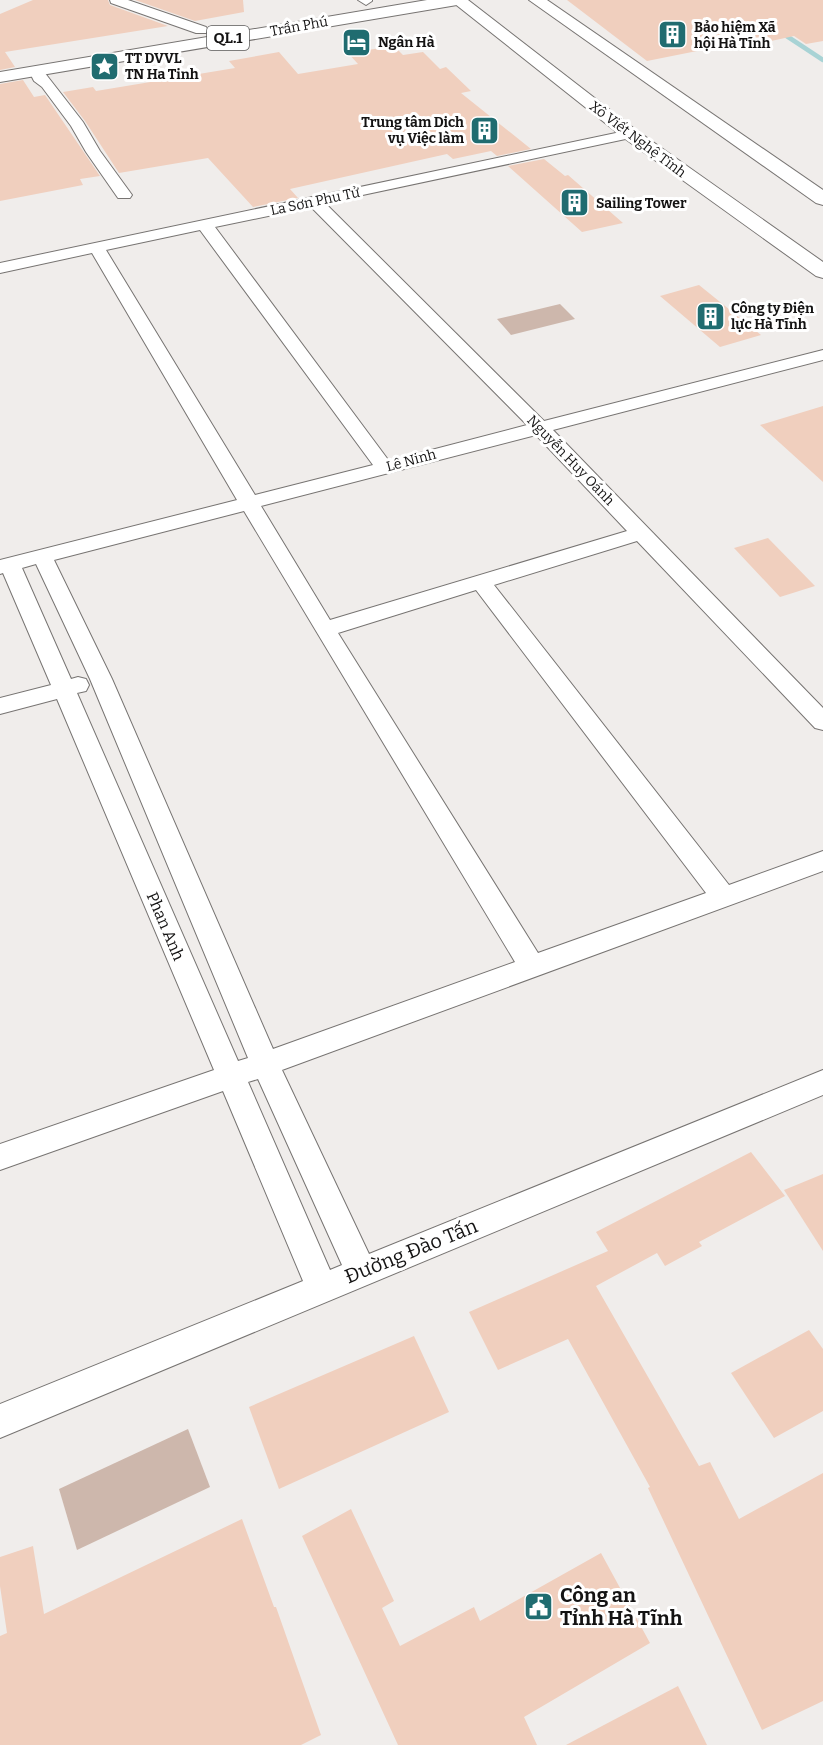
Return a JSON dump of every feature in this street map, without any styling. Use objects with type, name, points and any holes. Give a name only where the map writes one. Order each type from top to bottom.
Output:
[{"type":"main road","name":"Trần Phú","points":[[0,64],[368,0]]},
{"type":"main road","name":"Trần Phú","points":[[0,77],[457,0]]},
{"type":"street","points":[[116,0],[201,30]]},
{"type":"street","name":"Xô Viết Nghệ Tĩnh","points":[[457,0],[630,134],[823,272]]},
{"type":"street","points":[[537,0],[823,199]]},
{"type":"street","points":[[36,71],[39,78],[47,84],[78,125],[93,152],[124,195]]},
{"type":"street","name":"La Sơn Phu Tử","points":[[0,268],[630,134]]},
{"type":"street","name":"Nguyễn Huy Oánh","points":[[314,201],[539,427],[823,722]]},
{"type":"street","points":[[204,224],[384,467]]},
{"type":"street","points":[[96,247],[325,629],[532,966]]},
{"type":"street","name":"Lê Ninh","points":[[5,566],[539,427],[823,356]]},
{"type":"street","points":[[325,629],[641,532]]},
{"type":"street","points":[[42,556],[100,679],[265,1064],[361,1272]]},
{"type":"street","name":"Phan Anh","points":[[5,566],[64,689],[322,1288]]},
{"type":"street","points":[[480,581],[723,896]]},
{"type":"street","points":[[0,706],[100,679]]},
{"type":"street","points":[[0,1157],[265,1064],[823,861]]},
{"type":"street","name":"Đường Đào Tấn","points":[[0,1421],[823,1082]]},
{"type":"shaded area","points":[[560,304],[575,319],[511,335],[497,319]]},
{"type":"shaded area","points":[[188,1429],[210,1487],[77,1550],[59,1489]]},
{"type":"building","points":[[33,0],[108,0],[110,5],[168,26],[5,52],[15,67],[0,70],[0,14]]},
{"type":"building","points":[[135,0],[243,0],[244,12],[195,21]]},
{"type":"building","points":[[567,0],[823,0],[823,41],[806,44],[794,36],[757,44],[752,40],[647,61]]},
{"type":"building","points":[[394,46],[403,55],[423,52],[440,69],[446,67],[471,91],[461,93],[531,149],[497,156],[491,151],[453,159],[447,154],[290,189],[298,198],[253,207],[208,158],[119,173],[63,92],[93,87],[96,91],[235,68],[229,61],[279,52],[298,74],[358,64],[348,53]]},
{"type":"building","points":[[23,80],[34,97],[45,95],[100,176],[80,179],[83,185],[0,201],[0,84]]},
{"type":"building","name":"Sailing Tower","points":[[544,159],[565,176],[568,175],[623,223],[582,232],[508,166]]},
{"type":"building","name":"Công ty Điện lực Hà Tĩnh","points":[[699,285],[761,335],[720,347],[660,296]]},
{"type":"building","points":[[823,406],[823,482],[760,425]]},
{"type":"building","points":[[768,538],[815,586],[780,597],[734,548]]},
{"type":"building","points":[[751,1152],[785,1196],[699,1242],[702,1246],[665,1266],[657,1253],[596,1286],[699,1466],[710,1462],[739,1519],[823,1473],[823,1701],[762,1730],[648,1488],[650,1487],[568,1339],[498,1370],[469,1312],[608,1251],[596,1232]]},
{"type":"building","points":[[823,1174],[823,1251],[784,1190]]},
{"type":"building","points":[[809,1330],[823,1349],[823,1411],[774,1438],[731,1373]]},
{"type":"building","points":[[414,1336],[449,1412],[279,1489],[249,1407]]},
{"type":"building","points":[[351,1509],[394,1601],[382,1608],[400,1646],[474,1607],[480,1621],[601,1553],[650,1643],[524,1717],[537,1745],[398,1745],[302,1536]]},
{"type":"building","points":[[242,1519],[321,1735],[301,1745],[0,1745],[0,1636],[7,1633],[0,1586],[0,1557],[33,1546],[44,1614]]},
{"type":"building","points":[[678,1686],[707,1745],[566,1745]]},
{"type":"waterway","points":[[779,31],[823,60]]},
{"type":"place","name":"Bảo hiệm Xã hội Hà Tĩnh","points":[[673,35]]},
{"type":"place","name":"Ngân Hà","points":[[357,42]]},
{"type":"place","name":"TT DVVL TN Ha Tinh","points":[[104,66]]},
{"type":"place","name":"Trung tâm Dịch vụ Việc làm","points":[[485,130]]},
{"type":"place","name":"Sailing Tower","points":[[575,203]]},
{"type":"place","name":"Công ty Điện lực Hà Tĩnh","points":[[710,316]]},
{"type":"place","name":"Công an Tỉnh Hà Tĩnh","points":[[539,1607]]}]
